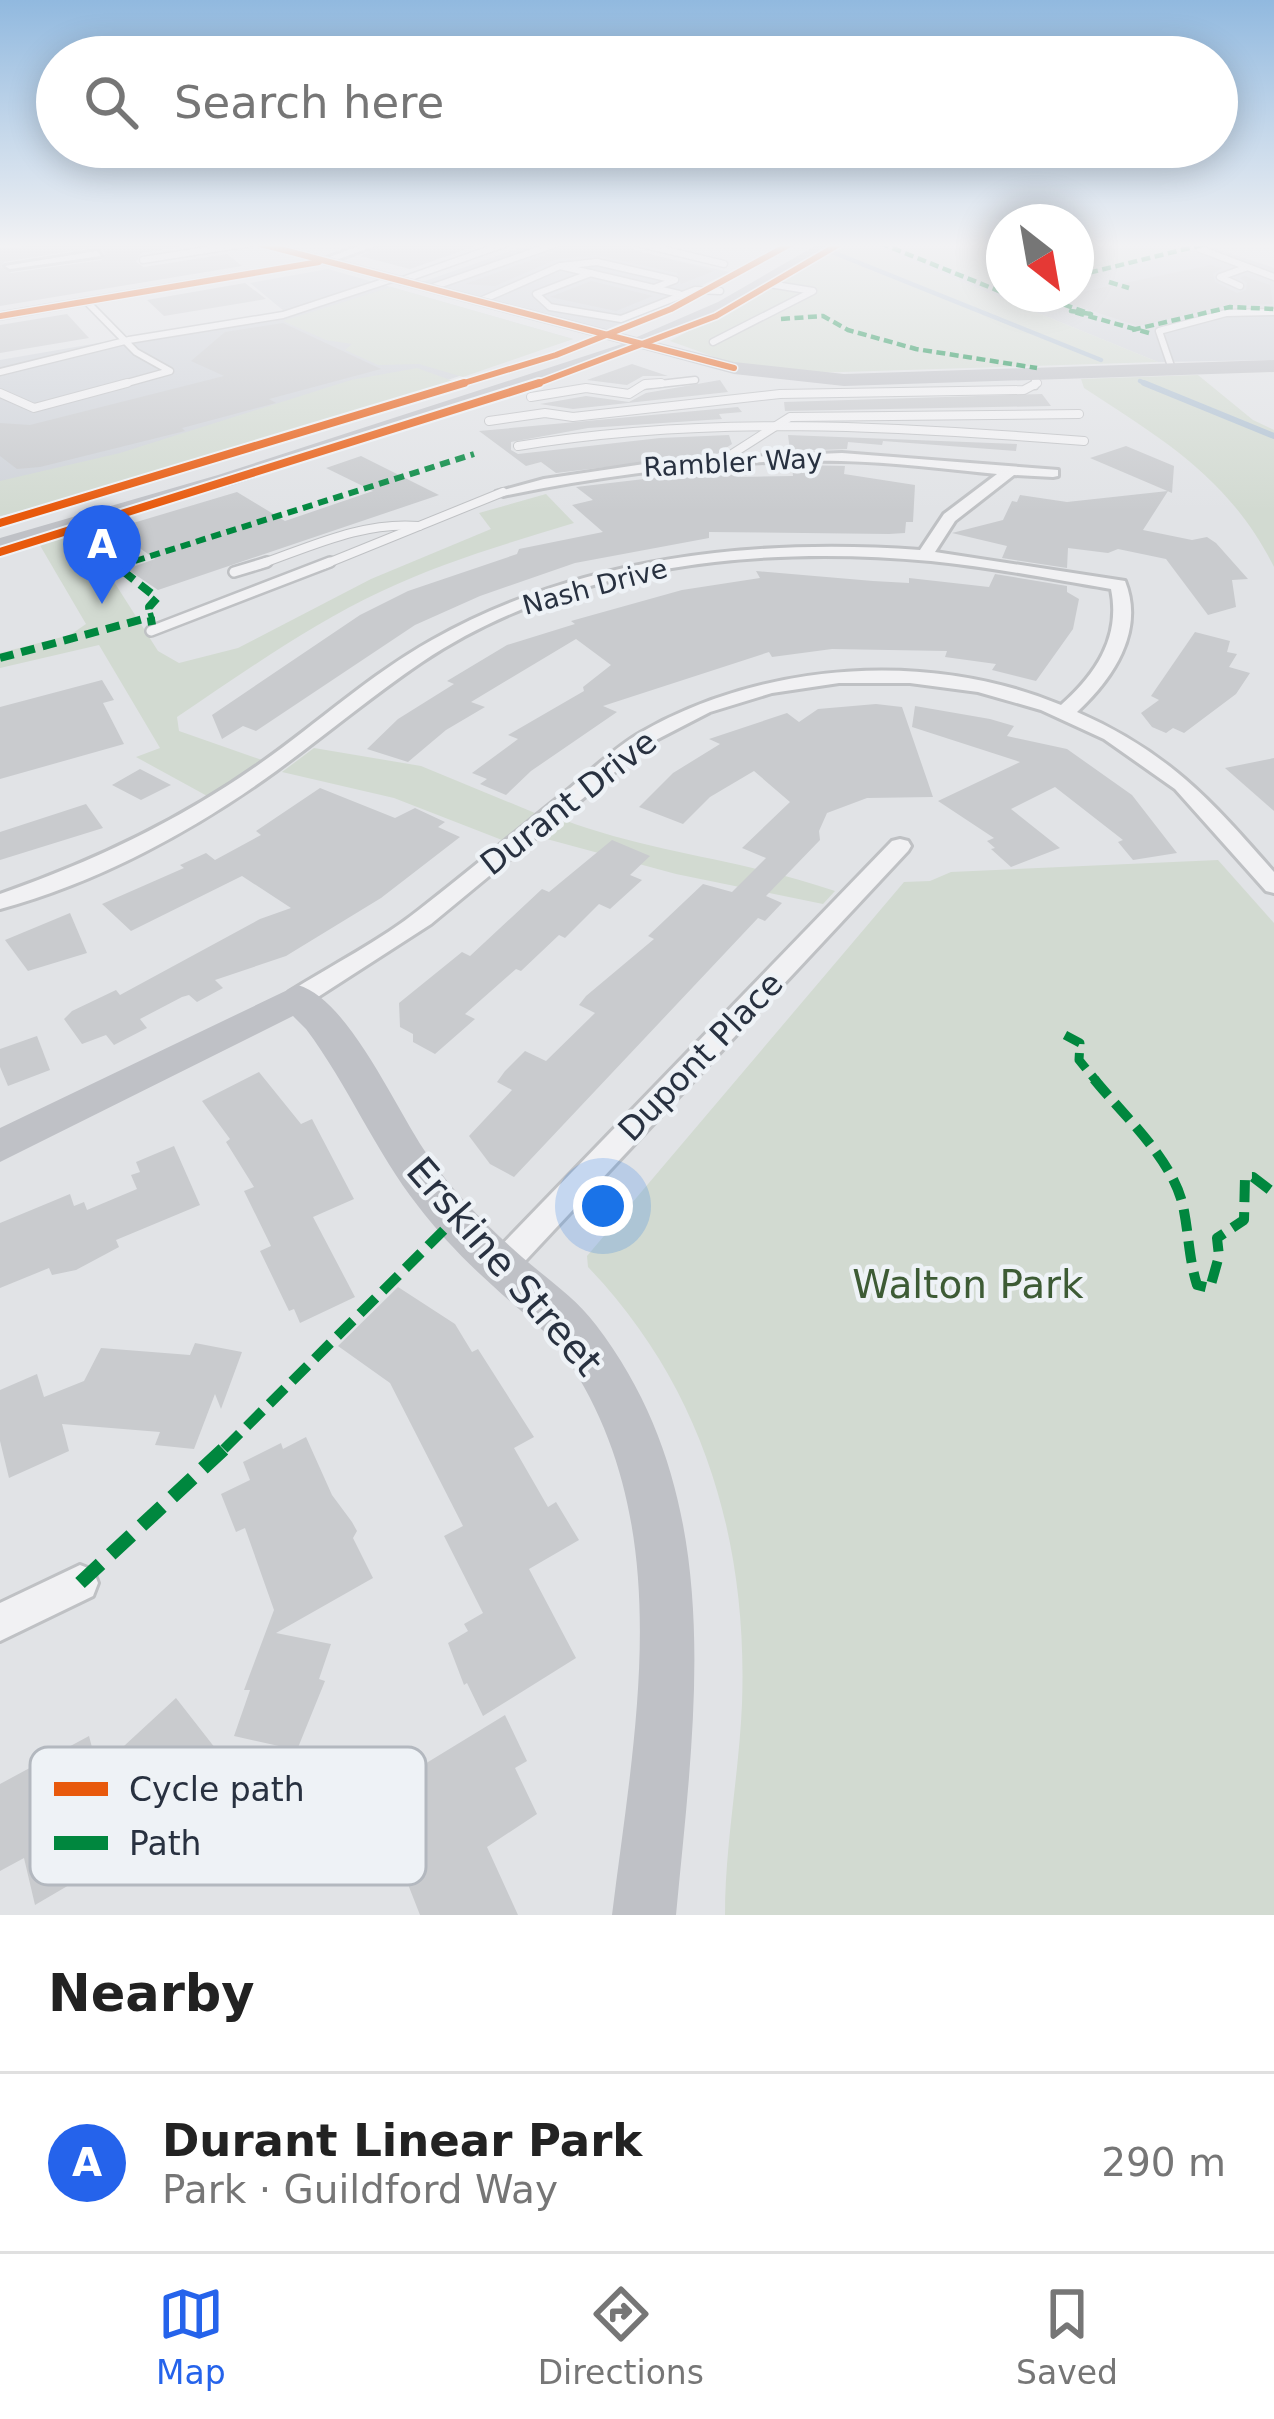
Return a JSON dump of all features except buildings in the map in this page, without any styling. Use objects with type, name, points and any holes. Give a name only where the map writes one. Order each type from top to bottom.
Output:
[{"type":"street","points":[[596,332],[734,368],[809,378],[1274,366]]},
{"type":"street","points":[[0,530],[254,456],[645,332]]},
{"type":"street","points":[[0,546],[290,460],[649,332]]},
{"type":"street","name":"Rambler Way","points":[[503,492],[727,457],[843,458],[1053,473]]},
{"type":"street","points":[[926,555],[937,531],[1010,471]]},
{"type":"street","name":"Nash Drive","points":[[0,902],[94,866],[208,807],[435,646],[511,609],[601,581],[704,560],[826,552],[926,555],[1119,585],[1127,611],[1117,644],[1102,674],[1065,712]]},
{"type":"street","name":"Durant Drive","points":[[0,1146],[298,998],[423,919],[643,739],[707,703],[772,684],[903,677],[971,688],[1065,712],[1168,772],[1274,886]]},
{"type":"street","name":"Dupont Place","points":[[501,1267],[900,846]]},
{"type":"street","name":"Erskine Street","points":[[298,998],[321,1019],[364,1078],[430,1191],[580,1341],[614,1395],[656,1505],[666,1566],[670,1705],[644,1915]]},
{"type":"street","points":[[0,1623],[80,1583]]},
{"type":"lane","points":[[0,393],[34,408],[170,371],[119,332]]},
{"type":"lane","points":[[0,372],[192,332]]},
{"type":"lane","points":[[713,342],[732,332]]},
{"type":"lane","points":[[1159,332],[1172,369]]},
{"type":"lane","points":[[489,421],[544,413],[573,417],[781,394],[1024,390],[1037,386],[1035,374]]},
{"type":"lane","points":[[531,397],[586,388],[629,394],[645,384],[695,380]]},
{"type":"lane","points":[[629,394],[639,407]]},
{"type":"lane","points":[[727,457],[790,417],[1079,414]]},
{"type":"lane","points":[[573,417],[577,434]]},
{"type":"lane","points":[[518,446],[577,434],[744,424],[868,426],[1084,441]]},
{"type":"lane","name":"Rambler Way","points":[[151,631],[503,492]]},
{"type":"lane","name":"Rambler Way","points":[[234,572],[366,530],[404,523],[421,526]]},
{"type":"shaded area","points":[[160,332],[550,332],[573,339],[166,472],[0,516],[0,360]]},
{"type":"shaded area","points":[[1086,332],[1274,332],[1274,360],[1158,362]]},
{"type":"green space","points":[[309,332],[550,332],[573,339],[463,377],[419,364],[378,365],[345,350],[352,344]]},
{"type":"green space","points":[[686,332],[1086,332],[1158,362],[810,373],[742,367],[670,341]]},
{"type":"green space","points":[[417,368],[453,381],[166,472],[0,516],[0,481],[120,453],[351,380]]},
{"type":"green space","points":[[1198,375],[1253,420],[1274,430],[1274,567],[1216,485],[1168,444],[1084,388],[1081,379]]},
{"type":"green space","points":[[546,494],[574,523],[452,562],[355,604],[177,717],[179,731],[262,760],[209,797],[136,757],[160,748],[99,645],[0,668],[0,653],[70,635],[86,624],[38,542],[81,530],[158,651],[179,663],[238,648],[371,579],[491,529],[479,513]]},
{"type":"green space","points":[[314,748],[421,766],[535,813],[502,840],[394,798],[282,772]]},
{"type":"green space","points":[[564,820],[835,891],[823,904],[676,874],[543,838]]},
{"type":"green space","name":"Walton Park","points":[[1218,860],[1274,923],[1274,1915],[725,1915],[742,1704],[737,1583],[726,1525],[689,1415],[628,1314],[588,1267],[587,1256],[904,882],[930,881],[951,872]]},
{"type":"waterway","points":[[1032,332],[1101,360]]},
{"type":"waterway","points":[[1140,381],[1148,385]]},
{"type":"waterway","points":[[1144,383],[1148,385]]},
{"type":"waterway","points":[[1148,385],[1274,436]]},
{"type":"marked path","points":[[856,332],[916,349],[1037,368]]},
{"type":"marked path","points":[[135,561],[474,454]]},
{"type":"marked path","points":[[111,545],[135,561],[118,567],[157,598],[149,607],[152,625]]},
{"type":"marked path","points":[[0,658],[154,616]]},
{"type":"marked path","points":[[1065,1035],[1080,1043],[1079,1060],[1163,1164],[1184,1208],[1185,1246],[1197,1285],[1210,1288],[1219,1256],[1217,1238],[1244,1220],[1245,1177],[1253,1177],[1274,1193]]},
{"type":"marked path","points":[[80,1583],[163,1510],[456,1218]]},
{"type":"cycle path","points":[[598,332],[734,368]]},
{"type":"cycle path","points":[[0,523],[556,355],[613,332]]},
{"type":"cycle path","points":[[0,552],[351,445],[674,332]]},
{"type":"place","name":"Durant Linear Park","points":[[102,604]]}]
